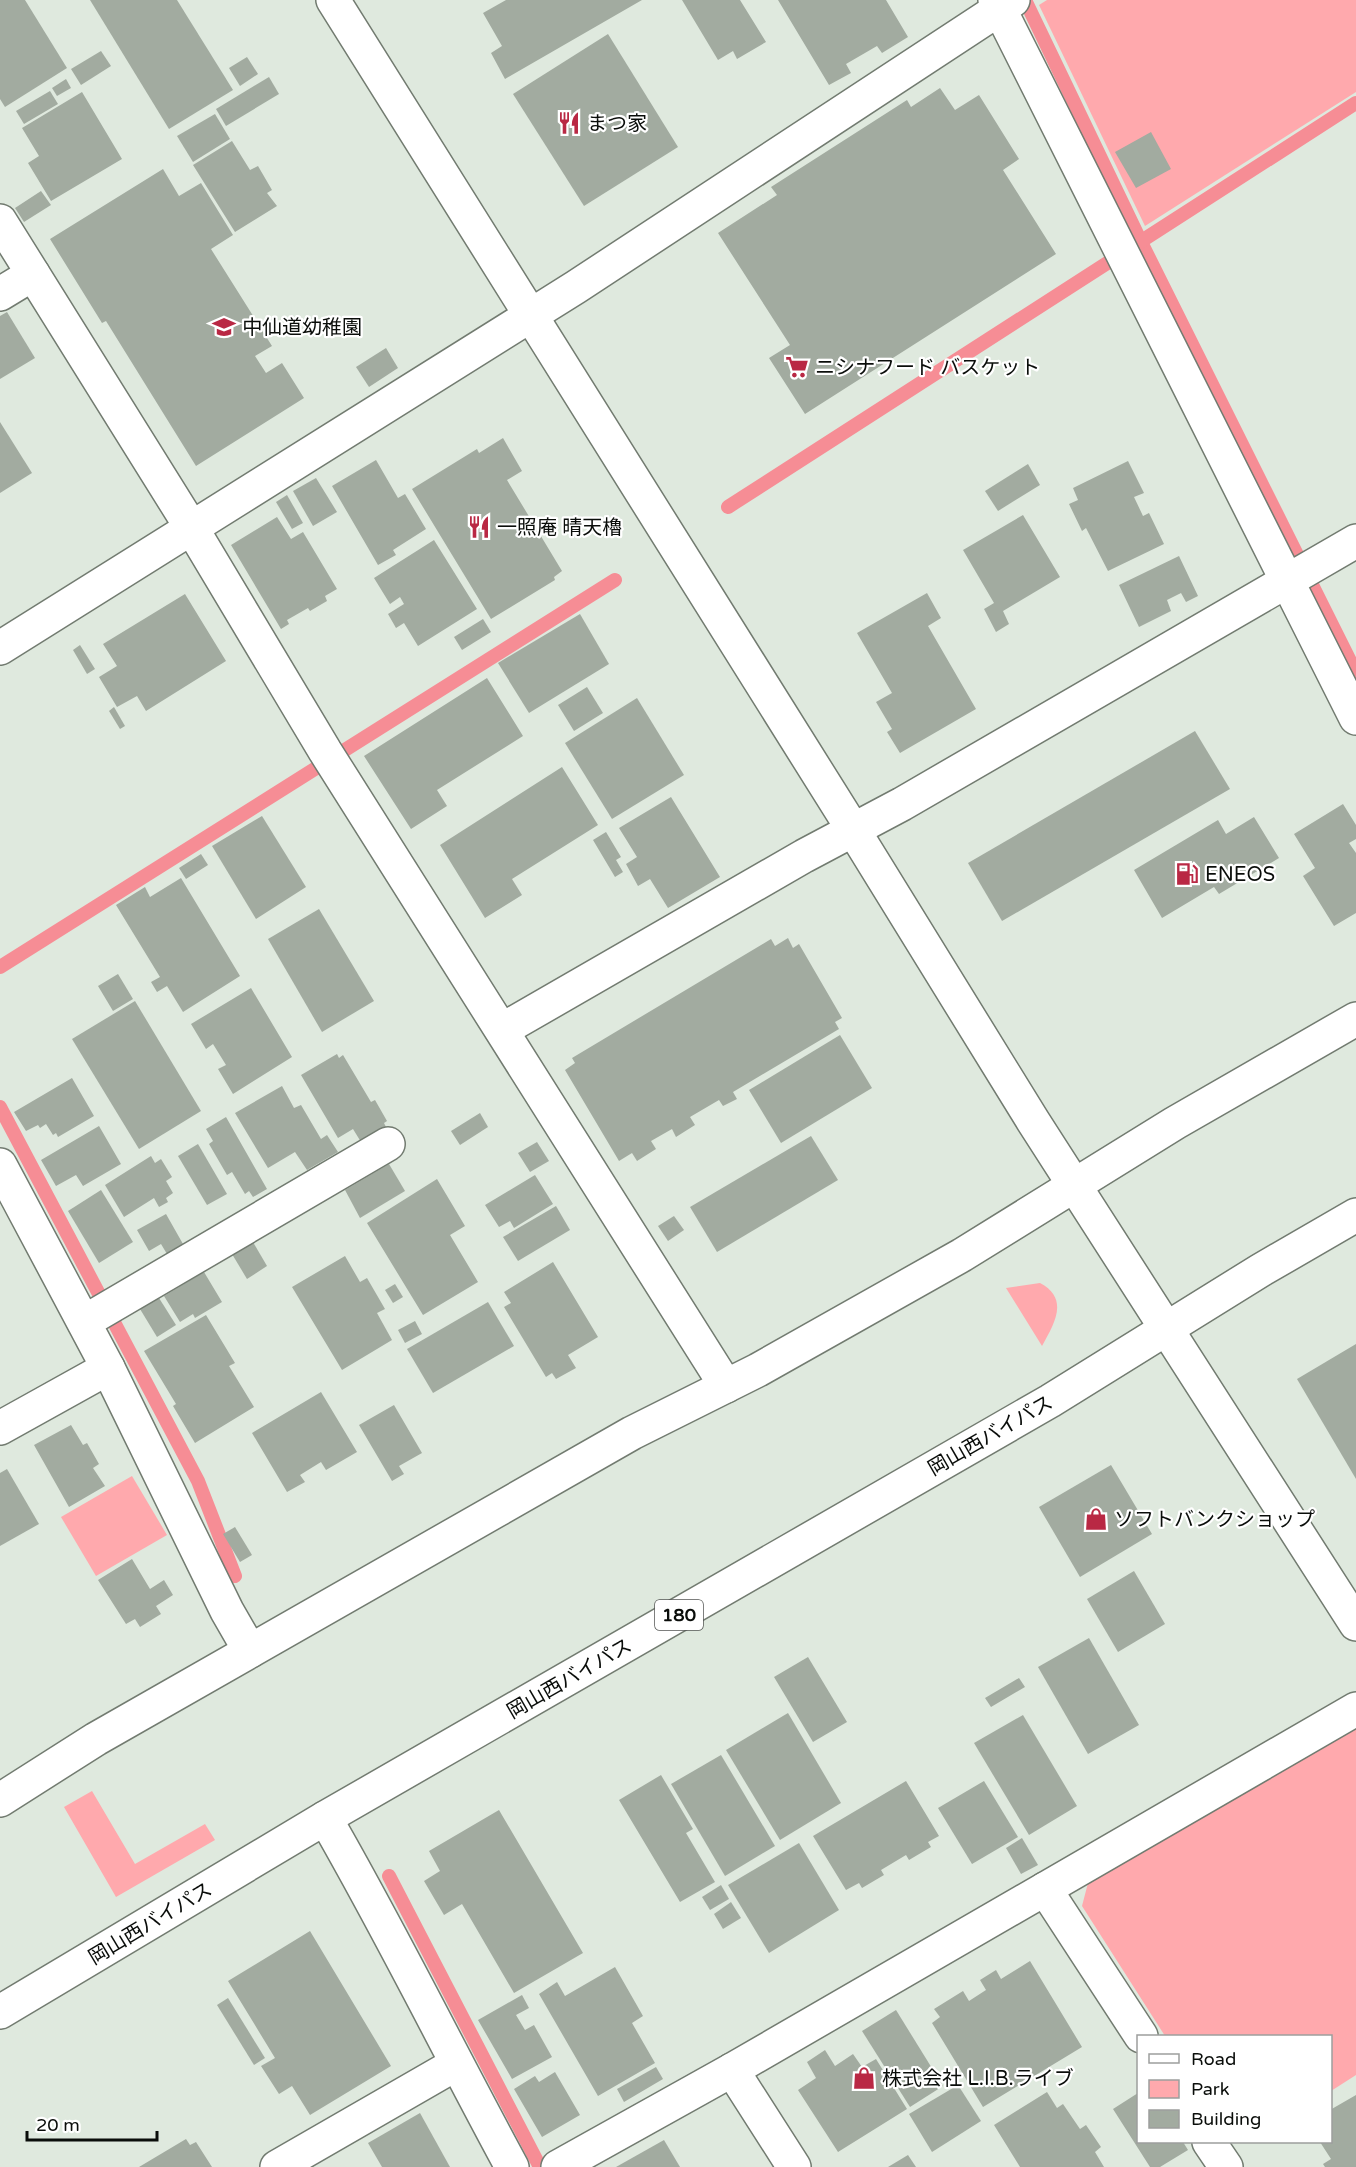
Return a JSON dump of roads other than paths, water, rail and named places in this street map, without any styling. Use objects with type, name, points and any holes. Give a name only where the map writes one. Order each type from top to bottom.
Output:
[{"type":"main road","points":[[333,0],[1074,1185],[1356,1623]]},
{"type":"main road","points":[[0,648],[531,315],[1004,3],[1124,257],[1298,574],[1356,718]]},
{"type":"main road","points":[[0,221],[191,527],[332,761],[726,1386]]},
{"type":"main road","points":[[0,294],[33,274]]},
{"type":"main road","points":[[502,1030],[794,862],[854,831],[1356,541]]},
{"type":"main road","points":[[0,1800],[96,1739],[632,1433],[726,1386],[962,1255],[1175,1124],[1356,1019]]},
{"type":"main road","points":[[99,1313],[387,1144]]},
{"type":"main road","points":[[0,1166],[99,1313],[108,1368],[227,1611],[250,1651]]},
{"type":"main road","name":"岡山西バイパス","points":[[0,2012],[325,1818],[1050,1401],[1261,1270],[1356,1215]]},
{"type":"main road","points":[[0,1428],[108,1368]]},
{"type":"main road","points":[[558,2167],[732,2070],[1356,1709]]},
{"type":"main road","points":[[325,1818],[354,1868],[512,2167]]},
{"type":"main road","points":[[1045,1889],[1140,2035]]},
{"type":"main road","points":[[277,2167],[456,2064]]},
{"type":"main road","points":[[732,2070],[794,2167]]},
{"type":"main road","points":[[1210,2143],[1226,2167]]},
{"type":"waterway","points":[[1025,0],[1141,242],[1356,673]]},
{"type":"waterway","points":[[728,507],[1356,103]]},
{"type":"waterway","points":[[0,967],[615,580]]},
{"type":"waterway","points":[[0,1107],[198,1481],[235,1576]]},
{"type":"waterway","points":[[389,1876],[540,2167]]},
{"type":"place","name":"まつ家","points":[[569,123]]},
{"type":"place","name":"中仙道幼稚園","points":[[224,327]]},
{"type":"place","name":"ニシナフード バスケット","points":[[797,367]]},
{"type":"place","name":"一照庵 晴天櫓","points":[[479,527]]},
{"type":"place","name":"ENEOS","points":[[1187,874]]},
{"type":"place","name":"ソフトバンクショップ","points":[[1096,1519]]},
{"type":"place","name":"株式会社 L.I.B.ライブ","points":[[864,2078]]}]
